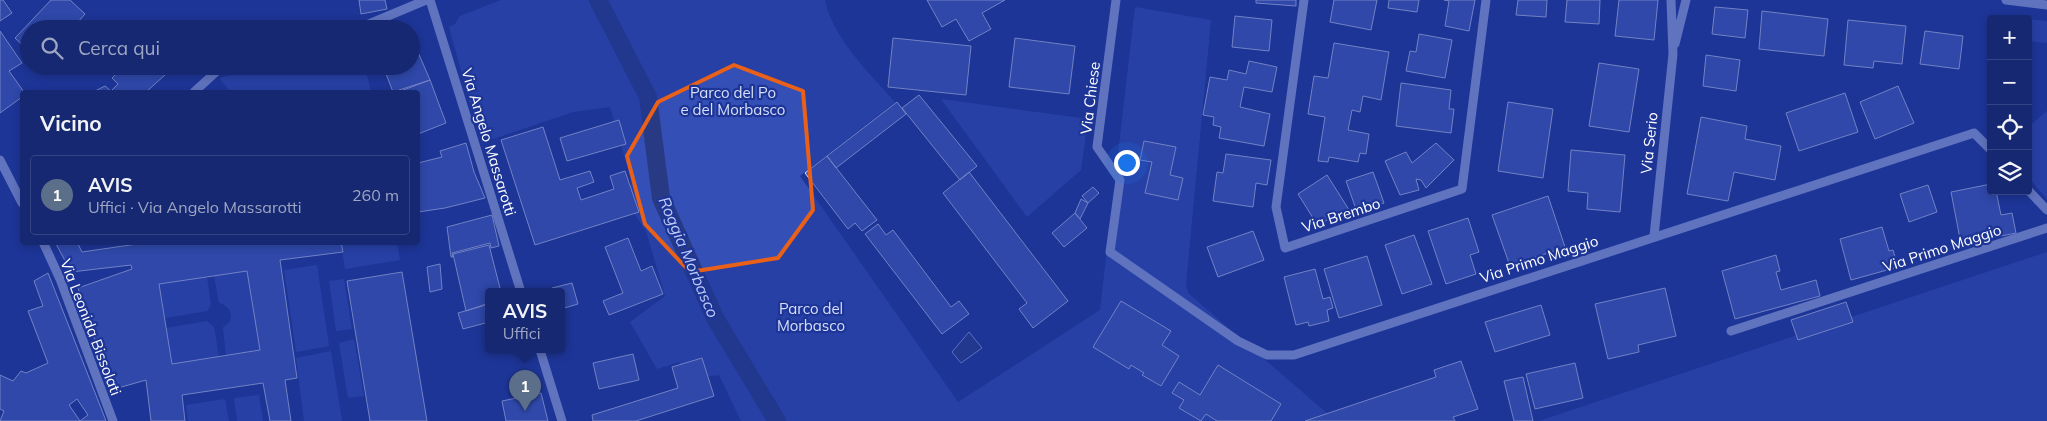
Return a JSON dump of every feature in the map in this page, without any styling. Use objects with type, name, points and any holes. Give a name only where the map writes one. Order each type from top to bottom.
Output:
[{"type":"street","points":[[378,20],[426,0]]},
{"type":"street","name":"Via Angelo Massarotti","points":[[430,0],[521,288]]},
{"type":"street","name":"Via Chiese","points":[[1110,252],[1120,180],[1097,147],[1116,0]]},
{"type":"street","name":"Via Brembo","points":[[1304,0],[1276,206],[1285,248],[1462,189],[1486,0]]},
{"type":"street","name":"Via Serio","points":[[1654,236],[1672,54],[1671,0]]},
{"type":"street","name":"Via Serio","points":[[1672,54],[1686,0]]},
{"type":"street","points":[[2006,0],[2047,5]]},
{"type":"street","points":[[196,90],[213,75]]},
{"type":"street","name":"Via Primo Maggio","points":[[1110,252],[1238,341],[1267,355],[1294,355],[1974,132],[1987,146]]},
{"type":"street","points":[[0,160],[20,199]]},
{"type":"street","points":[[2032,194],[2047,210]]},
{"type":"street","name":"Via Primo Maggio","points":[[1731,331],[2047,228]]},
{"type":"street","name":"Via Leonida Bissolati","points":[[43,245],[60,279],[112,421]]},
{"type":"street","points":[[541,353],[562,421]]},
{"type":"highlighted area","points":[[734,65],[803,91],[813,210],[778,258],[690,272],[645,224],[627,156],[658,102]]},
{"type":"green space","name":"Parco del Po e del Morbasco","points":[[501,0],[825,0],[835,28],[853,54],[895,102],[800,176],[958,402],[1100,310],[1135,7],[1211,20],[1186,284],[1188,293],[1336,421],[741,421],[719,375],[689,379],[679,362],[657,369],[630,322],[665,296],[646,231],[631,209],[631,180],[610,107],[573,112],[481,143],[449,27],[455,24],[460,16]]},
{"type":"green space","points":[[2032,19],[2047,21],[2047,43],[2032,41]]},
{"type":"green space","points":[[230,75],[367,75],[371,90],[229,90],[219,78]]},
{"type":"green space","points":[[941,99],[1088,119],[1081,170],[1027,217]]},
{"type":"green space","points":[[2047,111],[2047,199],[2032,182],[2032,124]]},
{"type":"green space","points":[[341,245],[397,245],[400,260],[345,269]]},
{"type":"green space","points":[[2047,252],[2047,421],[1539,421]]},
{"type":"green space","points":[[317,265],[329,346],[296,352],[284,270]]},
{"type":"green space","points":[[247,271],[260,350],[226,356],[223,327],[230,321],[231,314],[227,307],[219,303],[214,276]]},
{"type":"green space","points":[[207,277],[211,305],[207,311],[165,318],[159,284]]},
{"type":"green space","points":[[344,279],[352,329],[336,331],[329,281]]},
{"type":"green space","points":[[207,321],[214,327],[219,357],[172,364],[166,328]]},
{"type":"green space","points":[[354,339],[364,396],[348,398],[339,343]]},
{"type":"green space","points":[[331,351],[342,421],[304,421],[296,358]]},
{"type":"green space","points":[[259,395],[263,421],[237,421],[234,398]]},
{"type":"green space","points":[[225,399],[229,421],[188,421],[186,405]]},
{"type":"shaded area","points":[[969,332],[982,348],[961,363],[952,352]]},
{"type":"building","points":[[0,0],[3,0],[12,13],[0,21]]},
{"type":"building","points":[[51,0],[70,0],[85,14],[80,20],[32,20]]},
{"type":"building","points":[[359,0],[385,0],[387,9],[361,14]]},
{"type":"building","points":[[927,0],[1005,0],[982,13],[991,29],[969,41],[956,19],[942,27]]},
{"type":"building","points":[[1256,0],[1296,0],[1296,6],[1256,3]]},
{"type":"building","points":[[1334,0],[1377,0],[1371,30],[1330,22]]},
{"type":"building","points":[[1389,0],[1419,0],[1417,12],[1388,8]]},
{"type":"building","points":[[1444,0],[1475,0],[1469,31],[1445,26],[1449,1]]},
{"type":"building","points":[[1518,0],[1547,0],[1546,17],[1516,15]]},
{"type":"building","points":[[1567,0],[1600,0],[1599,24],[1565,22]]},
{"type":"building","points":[[1619,0],[1658,0],[1654,40],[1615,36]]},
{"type":"building","points":[[1715,7],[1748,10],[1745,38],[1712,34]]},
{"type":"building","points":[[1762,11],[1828,19],[1824,56],[1759,49]]},
{"type":"building","points":[[1235,16],[1272,20],[1269,51],[1232,47]]},
{"type":"building","points":[[1848,20],[1906,26],[1902,64],[1874,61],[1873,68],[1844,65]]},
{"type":"building","points":[[0,31],[20,60],[20,64],[9,71],[23,90],[20,90],[20,98],[0,113]]},
{"type":"building","points":[[1925,31],[1963,36],[1959,69],[1920,64]]},
{"type":"building","points":[[20,33],[20,43],[15,38]]},
{"type":"building","points":[[1419,34],[1452,40],[1445,78],[1406,71],[1410,51],[1416,52]]},
{"type":"building","points":[[893,38],[971,46],[966,95],[888,87]]},
{"type":"building","points":[[1015,38],[1075,46],[1069,94],[1009,87]]},
{"type":"building","points":[[1334,43],[1389,52],[1381,100],[1363,96],[1360,112],[1352,110],[1348,130],[1369,134],[1366,154],[1360,153],[1358,162],[1329,157],[1328,162],[1318,161],[1325,117],[1308,114],[1314,76],[1328,78]]},
{"type":"building","points":[[1706,55],[1740,60],[1736,91],[1703,86]]},
{"type":"building","points":[[420,57],[430,80],[399,90],[392,90],[386,75],[420,75]]},
{"type":"building","points":[[1249,61],[1277,67],[1272,92],[1244,87],[1240,107],[1270,114],[1264,146],[1219,138],[1221,127],[1213,125],[1214,117],[1203,115],[1210,77],[1227,80],[1229,70],[1246,74]]},
{"type":"building","points":[[1599,63],[1639,69],[1629,132],[1589,126]]},
{"type":"building","points":[[115,75],[165,75],[148,90],[112,90],[118,84],[112,78]]},
{"type":"building","points":[[430,80],[446,123],[420,133],[420,90],[403,90]]},
{"type":"building","points":[[1401,83],[1451,90],[1449,109],[1454,109],[1451,133],[1396,126]]},
{"type":"building","points":[[105,86],[110,90],[97,90]]},
{"type":"building","points":[[1898,86],[1914,123],[1875,139],[1860,102]]},
{"type":"building","points":[[1845,93],[1858,132],[1799,151],[1786,113]]},
{"type":"building","points":[[919,95],[977,166],[960,180],[902,108]]},
{"type":"building","points":[[897,102],[906,114],[836,168],[827,156]]},
{"type":"building","points":[[1508,102],[1553,109],[1543,178],[1498,171]]},
{"type":"building","points":[[1701,117],[1747,126],[1745,139],[1781,146],[1775,180],[1734,172],[1728,201],[1687,194]]},
{"type":"building","points":[[619,120],[626,144],[567,161],[560,138]]},
{"type":"building","points":[[543,127],[560,180],[590,171],[594,182],[577,188],[581,200],[614,189],[610,176],[625,171],[639,212],[535,245],[501,140]]},
{"type":"building","points":[[1144,141],[1176,147],[1170,175],[1183,178],[1178,200],[1145,193],[1152,162],[1140,160]]},
{"type":"building","points":[[466,143],[474,172],[485,198],[445,208],[420,212],[420,162],[442,157],[440,151]]},
{"type":"building","points":[[1436,143],[1454,160],[1426,188],[1421,180],[1416,179],[1419,190],[1400,195],[1385,161],[1406,152],[1412,163]]},
{"type":"building","points":[[1571,150],[1625,155],[1620,212],[1587,209],[1588,193],[1568,191]]},
{"type":"building","points":[[1226,154],[1271,160],[1267,185],[1256,183],[1253,207],[1213,201],[1217,172],[1223,173]]},
{"type":"building","points":[[827,156],[877,220],[862,231],[855,223],[848,229],[805,173]]},
{"type":"building","points":[[969,172],[1068,301],[1033,328],[1019,309],[1027,303],[943,193]]},
{"type":"building","points":[[1373,172],[1384,203],[1357,212],[1346,181]]},
{"type":"building","points":[[1327,175],[1351,213],[1334,224],[1330,218],[1318,226],[1298,194]]},
{"type":"building","points":[[1928,185],[1937,212],[1909,222],[1900,194]]},
{"type":"building","points":[[1987,185],[1987,195],[1997,195],[2001,215],[2012,213],[2016,233],[1961,244],[1951,192]]},
{"type":"building","points":[[1093,187],[1099,193],[1088,203],[1082,196]]},
{"type":"building","points":[[1548,196],[1565,247],[1510,266],[1492,215]]},
{"type":"building","points":[[1081,199],[1088,203],[1080,219],[1075,213]]},
{"type":"building","points":[[1075,213],[1087,228],[1064,247],[1052,233]]},
{"type":"building","points":[[492,215],[499,246],[491,248],[490,243],[452,253],[453,257],[451,257],[447,227]]},
{"type":"building","points":[[1468,218],[1479,252],[1470,255],[1476,274],[1446,284],[1428,231]]},
{"type":"building","points":[[878,224],[886,235],[893,230],[951,307],[959,301],[969,314],[942,334],[865,234]]},
{"type":"building","points":[[1882,227],[1889,251],[1893,250],[1898,267],[1851,280],[1840,239]]},
{"type":"building","points":[[1253,231],[1264,260],[1218,277],[1207,247]]},
{"type":"building","points":[[1414,235],[1432,284],[1402,294],[1385,245]]},
{"type":"building","points":[[628,238],[641,271],[652,266],[663,294],[609,315],[603,301],[623,293],[605,247]]},
{"type":"building","points":[[57,245],[78,245],[82,252],[130,245],[342,245],[343,252],[280,260],[297,378],[285,380],[291,421],[270,421],[263,383],[182,395],[185,421],[151,421],[146,380],[111,390],[78,288],[132,269],[131,265],[71,272]],"holes":[[[247,271],[260,350],[172,364],[159,284]]]},
{"type":"building","points":[[489,245],[500,288],[485,288],[485,304],[466,311],[453,254]]},
{"type":"building","points":[[1776,255],[1780,271],[1776,272],[1781,290],[1816,280],[1820,296],[1735,319],[1722,271]]},
{"type":"building","points":[[1367,256],[1382,305],[1339,318],[1324,269]]},
{"type":"building","points":[[440,264],[442,289],[430,292],[427,267]]},
{"type":"building","points":[[1315,269],[1323,299],[1330,297],[1333,308],[1327,310],[1329,321],[1309,326],[1308,322],[1296,325],[1284,277]]},
{"type":"building","points":[[402,272],[427,421],[370,421],[347,281]]},
{"type":"building","points":[[48,273],[106,421],[80,421],[0,421],[4,411],[0,409],[0,375],[13,381],[21,371],[26,373],[48,363],[28,311],[43,306],[34,281]],"holes":[[[77,399],[88,415],[80,421],[69,405]]]},
{"type":"building","points":[[572,283],[578,304],[565,308],[565,288],[552,288]]},
{"type":"building","points":[[1665,288],[1676,336],[1638,345],[1639,352],[1608,359],[1595,304]]},
{"type":"building","points":[[1121,301],[1171,331],[1162,345],[1179,356],[1161,386],[1142,375],[1144,373],[1131,365],[1129,369],[1093,347]]},
{"type":"building","points":[[1846,302],[1853,322],[1798,340],[1791,320]]},
{"type":"building","points":[[485,305],[485,323],[463,329],[458,313]]},
{"type":"building","points":[[1541,305],[1550,335],[1495,352],[1485,322]]},
{"type":"building","points":[[633,354],[639,380],[599,389],[593,363]]},
{"type":"building","points":[[702,358],[714,396],[636,421],[593,421],[592,415],[678,388],[672,367]]},
{"type":"building","points":[[1461,361],[1478,409],[1453,417],[1455,421],[1305,421],[1436,377],[1434,370]]},
{"type":"building","points":[[1575,363],[1583,398],[1535,409],[1526,374]]},
{"type":"building","points":[[1218,365],[1281,404],[1271,421],[1217,421],[1206,414],[1201,421],[1179,408],[1184,400],[1172,393],[1179,382],[1200,395]]},
{"type":"building","points":[[1523,377],[1533,421],[1514,421],[1504,381]]},
{"type":"building","points":[[541,393],[548,421],[506,421],[502,401]]},
{"type":"waterway","name":"Roggia Morbasco","points":[[598,0],[648,97],[661,198],[715,318],[777,421]]},
{"type":"place","name":"AVIS","points":[[525,411]]},
{"type":"park label","name":"Parco del Morbasco","points":[[811,316]]}]
